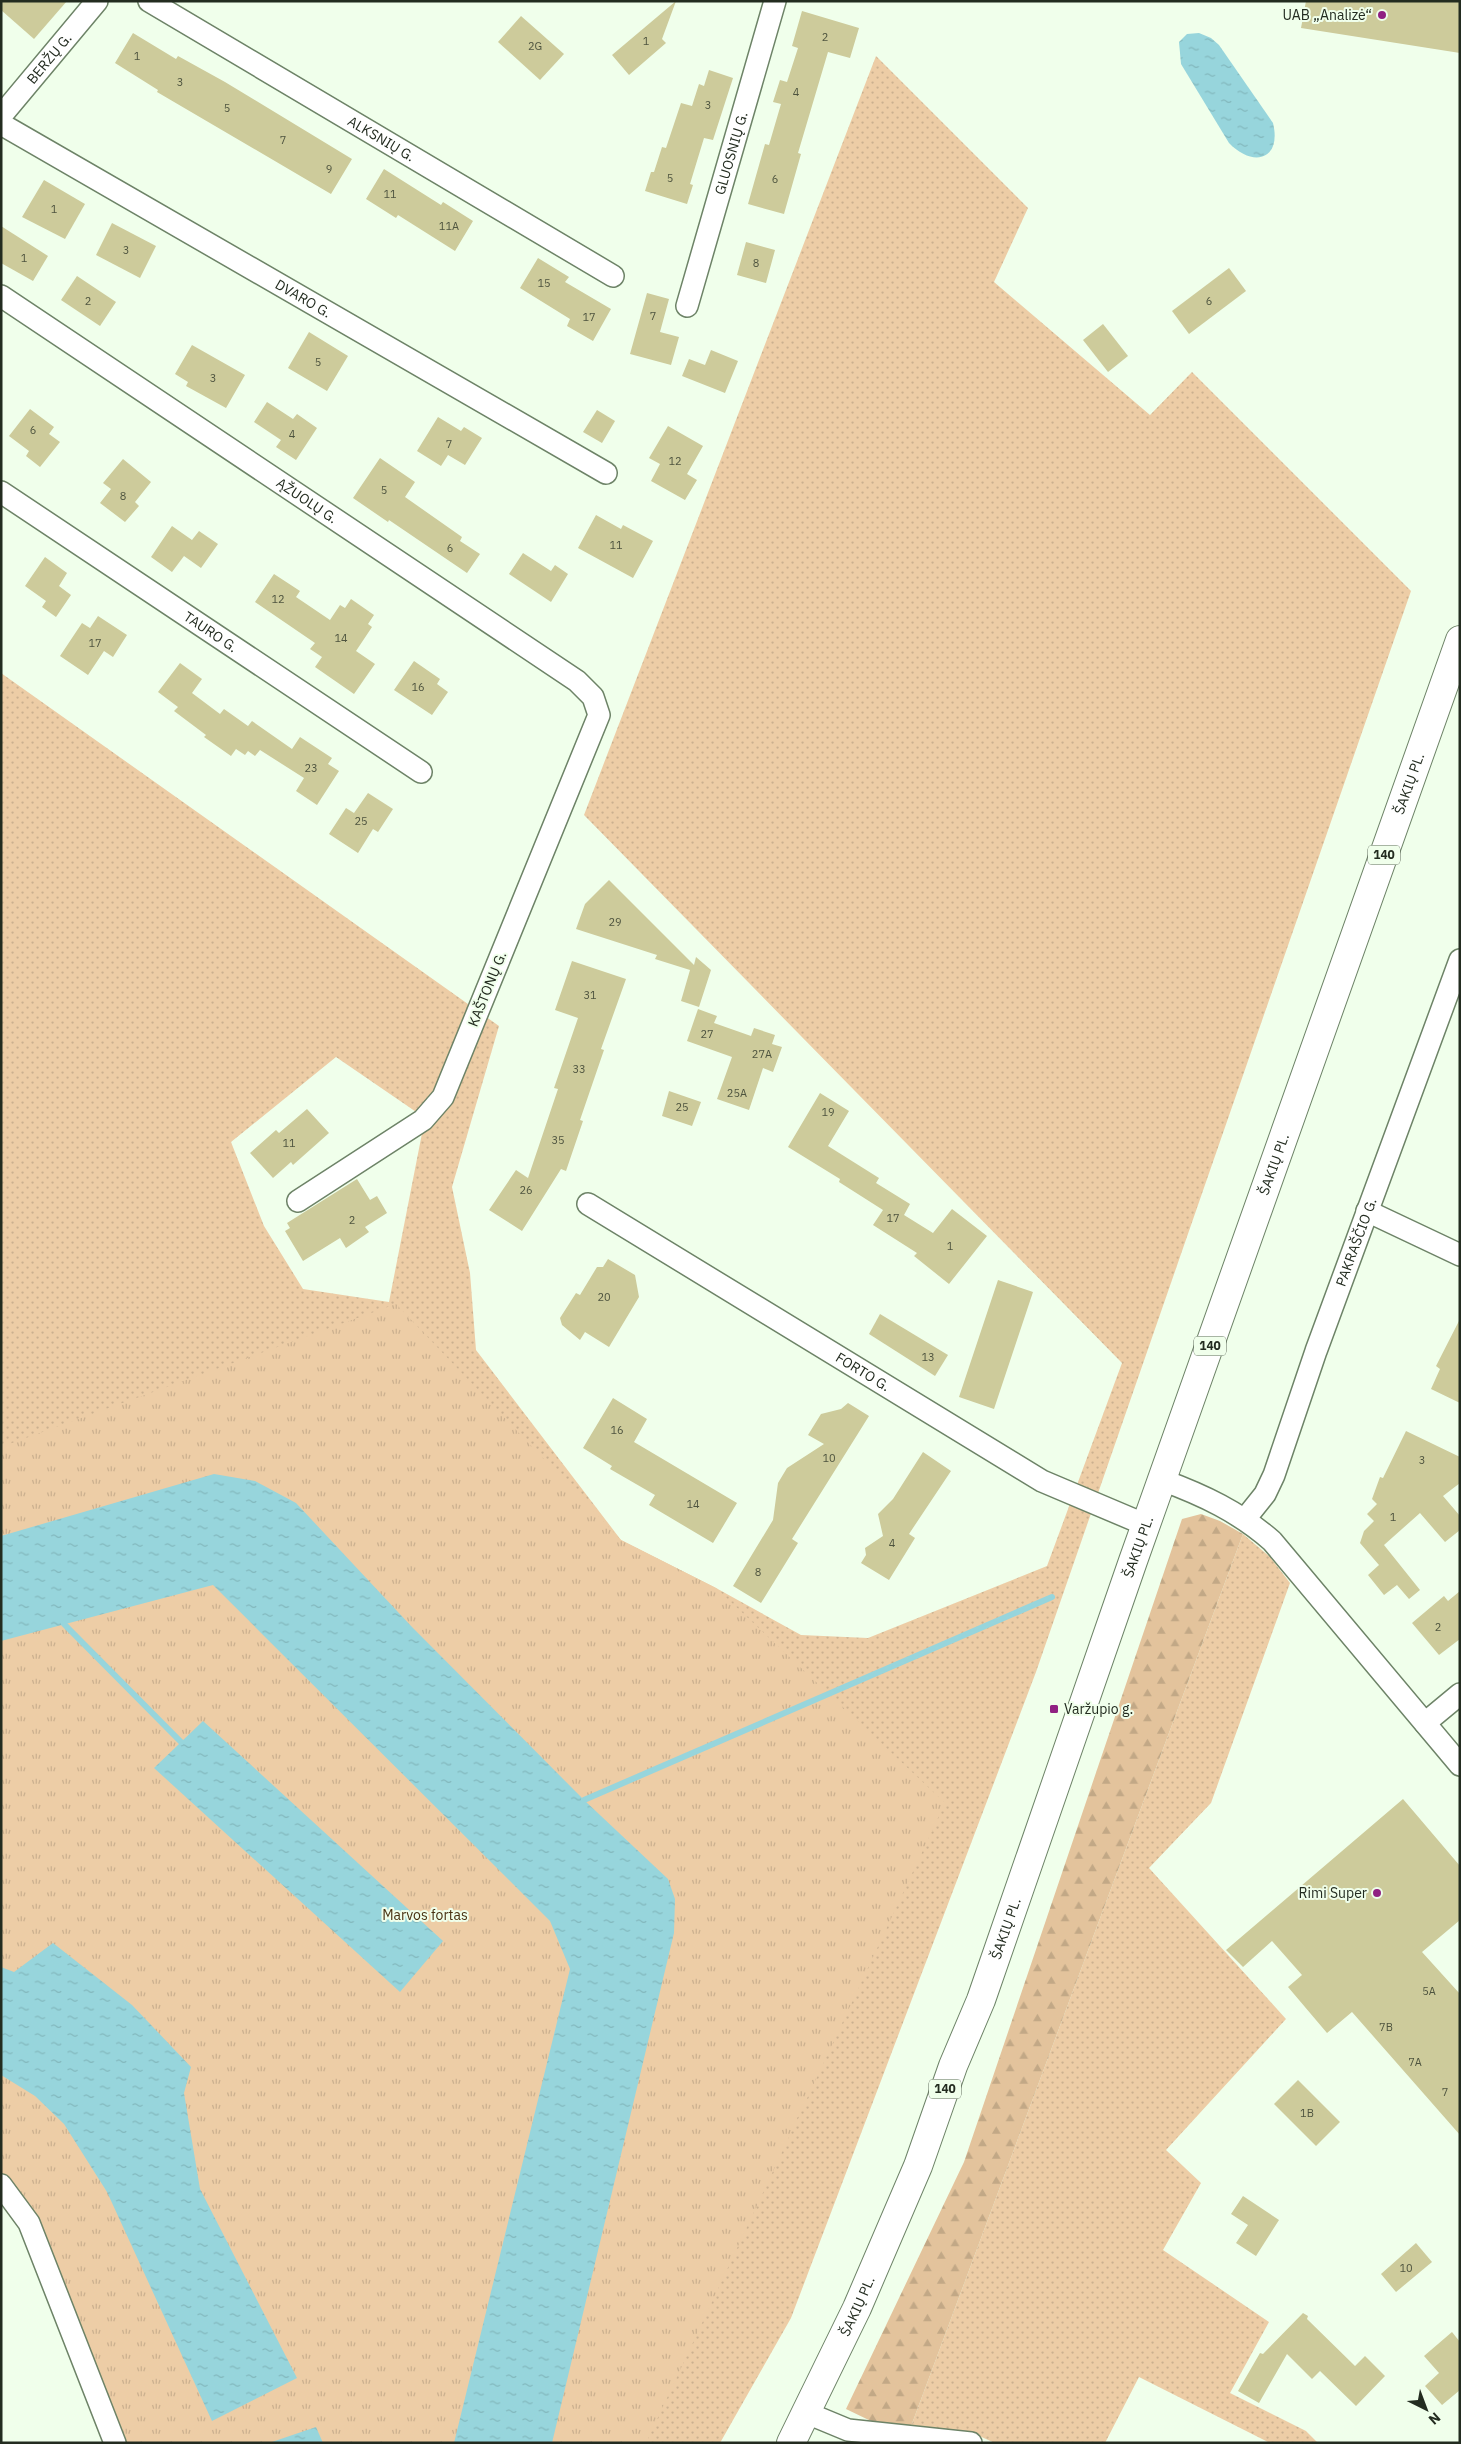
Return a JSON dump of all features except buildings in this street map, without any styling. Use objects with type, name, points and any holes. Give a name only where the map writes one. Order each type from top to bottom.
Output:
[{"type":"main road","name":"ŠAKIŲ PL.","points":[[791,2443],[857,2308],[918,2166],[953,2066],[981,2000],[1146,1525],[1460,640]]},
{"type":"street","name":"BERŽŲ G.","points":[[1,116],[97,1]]},
{"type":"street","name":"ALKSNIŲ G.","points":[[149,1],[613,276]]},
{"type":"street","name":"GLUOSNIŲ G.","points":[[687,306],[774,1]]},
{"type":"street","name":"DVARO G.","points":[[1,124],[606,473]]},
{"type":"street","name":"ĄŽUOLŲ G.","points":[[1,296],[577,681],[593,697],[599,715]]},
{"type":"street","name":"TAURO G.","points":[[1,492],[420,772]]},
{"type":"street","name":"KAŠTONŲ G.","points":[[298,1201],[423,1120],[443,1096],[599,715]]},
{"type":"street","name":"PAKRAŠČIO G.","points":[[1244,1519],[1265,1494],[1274,1476],[1316,1350],[1460,960]]},
{"type":"street","name":"FORTO G.","points":[[588,1204],[1042,1481],[1146,1525]]},
{"type":"street","points":[[1367,1211],[1460,1255]]},
{"type":"street","points":[[1162,1480],[1212,1500],[1244,1519],[1272,1541],[1460,1766]]},
{"type":"street","points":[[1425,1723],[1460,1694]]},
{"type":"street","points":[[1,2185],[29,2223],[115,2443]]},
{"type":"street","points":[[807,2413],[848,2430],[970,2443]]},
{"type":"green space","points":[[876,56],[1028,208],[994,282],[1150,415],[1192,372],[1411,591],[1036,1672],[791,2318],[720,2443],[552,2443],[1,1536],[1,673],[499,1026],[452,1187],[470,1273],[476,1350],[621,1540],[716,1588],[801,1635],[868,1638],[1047,1566],[1122,1363],[584,815]],"holes":[[[336,1057],[425,1118],[389,1302],[303,1289],[264,1226],[231,1142]]]},
{"type":"green space","name":"Marvos fortas","points":[[396,1304],[621,1540],[716,1588],[945,1803],[646,2443],[111,2443],[29,2223],[1,2188],[1,1447]]},
{"type":"green space","points":[[1201,1514],[1220,1521],[1243,1534],[910,2429],[875,2423],[846,2409],[964,2162],[1182,1519]]},
{"type":"green space","points":[[1243,1534],[1270,1557],[1290,1583],[1211,1803],[1149,1868],[1286,2019],[1166,2150],[1201,2183],[1163,2250],[1269,2322],[1230,2393],[1306,2431],[1318,2443],[1270,2443],[1139,2377],[1105,2443],[995,2443],[977,2435],[910,2429]]},
{"type":"water","points":[[1199,33],[1211,38],[1219,45],[1273,123],[1275,136],[1273,145],[1269,152],[1263,156],[1247,156],[1229,143],[1181,64],[1179,42],[1187,34]]},
{"type":"water","points":[[214,1474],[255,1481],[296,1503],[412,1627],[584,1800],[668,1879],[675,1899],[674,1933],[552,2443],[454,2443],[570,1969],[550,1921],[213,1585],[1,1641],[1,1536]]},
{"type":"water","points":[[203,1721],[443,1941],[400,1992],[154,1768]]},
{"type":"water","points":[[53,1943],[132,2005],[191,2067],[184,2093],[200,2189],[297,2378],[212,2421],[107,2192],[64,2124],[35,2096],[1,2075],[1,1967],[14,1972]]},
{"type":"water","points":[[316,2427],[323,2443],[269,2443]]},
{"type":"waterway","points":[[584,1800],[1052,1597]]},
{"type":"waterway","points":[[64,1624],[181,1742]]},
{"type":"place","name":"UAB „Analizė“","points":[[1382,15]]},
{"type":"place","name":"Varžupio g.","points":[[1054,1709]]},
{"type":"place","name":"Rimi Super","points":[[1377,1893]]}]
